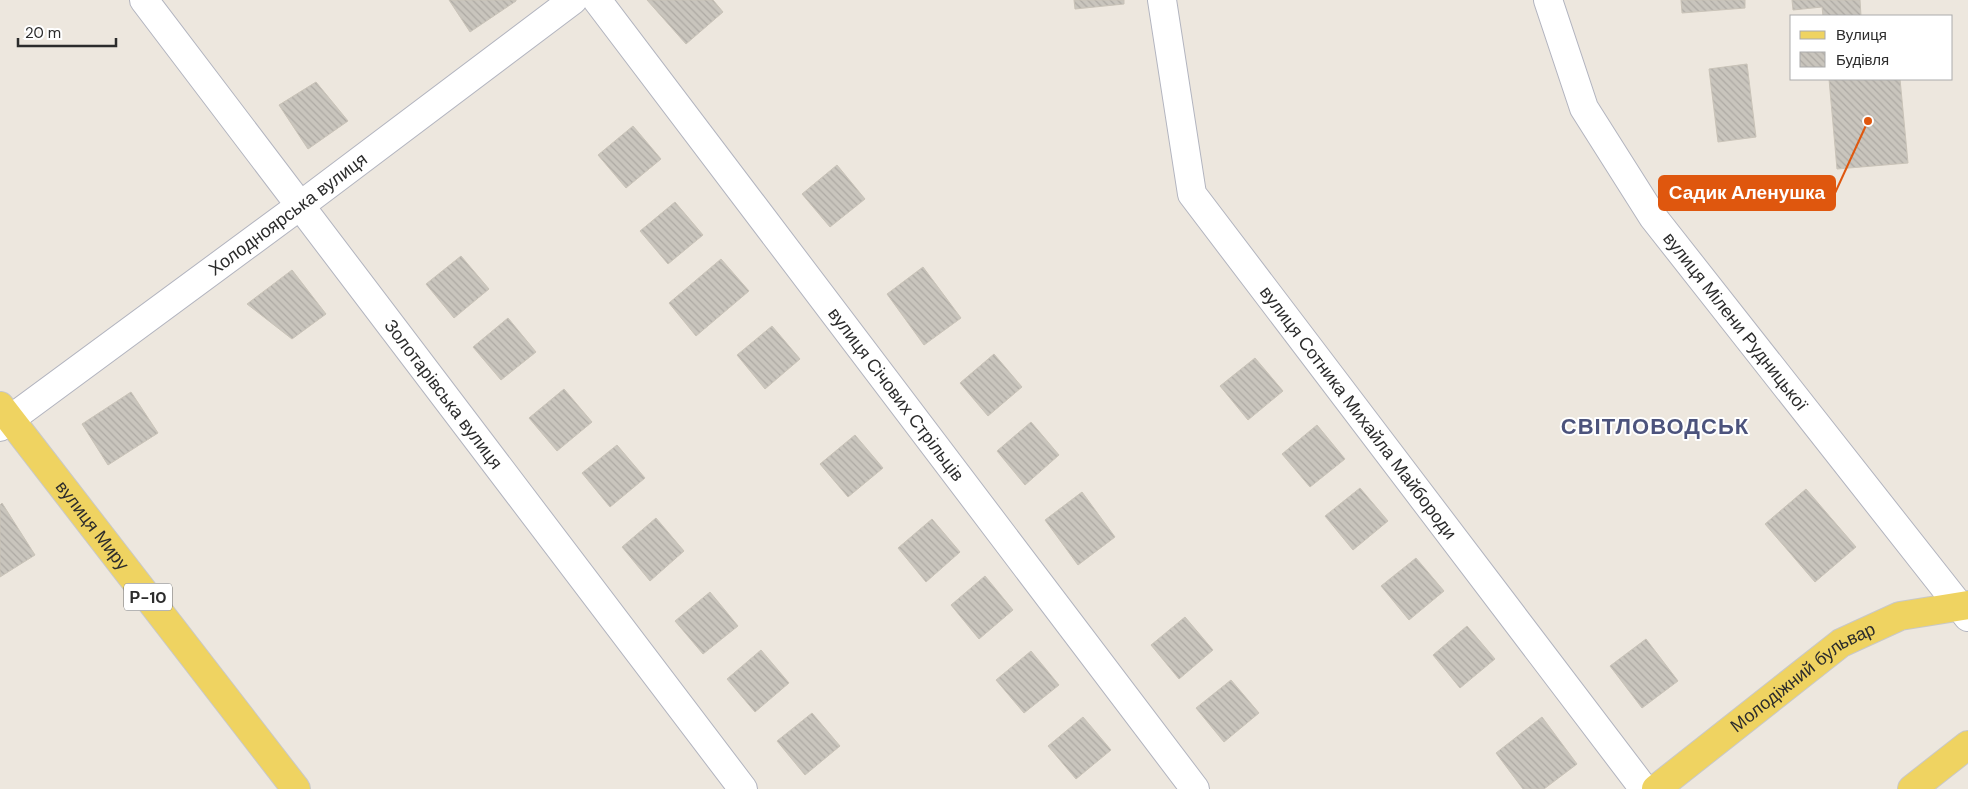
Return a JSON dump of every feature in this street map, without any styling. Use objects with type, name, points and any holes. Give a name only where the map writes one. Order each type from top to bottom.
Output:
[{"type":"main road","name":"вулиця Миру","points":[[4,417],[296,789]]},
{"type":"main road","name":"Молодіжний бульвар","points":[[1656,789],[1842,642],[1900,616],[1965,609]]},
{"type":"main road","points":[[1912,789],[1968,745]]},
{"type":"street","name":"Золотарівська вулиця","points":[[144,0],[742,789]]},
{"type":"street","name":"Холодноярська вулиця","points":[[4,417],[301,205],[573,0]]},
{"type":"street","name":"вулиця Січових Стрільців","points":[[597,0],[1195,789]]},
{"type":"street","name":"вулиця Сотника Михайла Майбороди","points":[[1162,0],[1192,194],[1644,789]]},
{"type":"street","name":"вулиця Мілени Рудницької","points":[[1548,0],[1584,108],[1653,216],[1965,609]]},
{"type":"building","points":[[449,0],[516,0],[516,1],[470,32]]},
{"type":"building","points":[[647,0],[713,0],[723,12],[686,44]]},
{"type":"building","points":[[1074,0],[1124,0],[1124,4],[1075,9]]},
{"type":"building","points":[[1681,0],[1745,0],[1745,8],[1682,13]]},
{"type":"building","points":[[1792,0],[1860,0],[1861,15],[1823,15],[1822,7],[1793,10]]},
{"type":"building","points":[[1747,64],[1756,137],[1718,142],[1709,69]]},
{"type":"building","points":[[1829,80],[1900,80],[1908,163],[1837,169]]},
{"type":"building","points":[[316,82],[348,121],[308,149],[279,105]]},
{"type":"building","points":[[633,126],[661,159],[626,188],[598,155]]},
{"type":"building","points":[[837,165],[865,199],[830,227],[802,194]]},
{"type":"building","points":[[675,202],[703,235],[668,264],[640,231]]},
{"type":"building","points":[[461,256],[489,289],[454,318],[426,284]]},
{"type":"building","points":[[721,259],[749,291],[696,336],[669,303]]},
{"type":"building","points":[[923,267],[961,318],[924,345],[887,294]]},
{"type":"building","points":[[292,270],[326,314],[292,339],[247,304]]},
{"type":"building","points":[[508,318],[536,352],[501,380],[473,347]]},
{"type":"building","points":[[772,326],[800,359],[765,389],[737,355]]},
{"type":"building","points":[[994,354],[1022,387],[988,416],[960,383]]},
{"type":"building","points":[[1255,358],[1283,391],[1248,420],[1220,386]]},
{"type":"building","points":[[564,389],[592,422],[557,451],[529,418]]},
{"type":"building","points":[[131,392],[158,433],[108,465],[82,424]]},
{"type":"building","points":[[1031,422],[1059,455],[1025,485],[997,451]]},
{"type":"building","points":[[1317,425],[1345,459],[1310,487],[1282,454]]},
{"type":"building","points":[[855,435],[883,468],[848,497],[820,464]]},
{"type":"building","points":[[617,445],[645,478],[610,507],[582,473]]},
{"type":"building","points":[[1360,488],[1388,521],[1353,550],[1325,516]]},
{"type":"building","points":[[1806,489],[1856,547],[1815,582],[1765,524]]},
{"type":"building","points":[[1082,492],[1115,537],[1078,565],[1045,520]]},
{"type":"building","points":[[2,503],[35,555],[0,577],[0,505]]},
{"type":"building","points":[[656,518],[684,551],[650,581],[622,547]]},
{"type":"building","points":[[932,519],[960,552],[926,582],[898,548]]},
{"type":"building","points":[[1416,558],[1444,591],[1409,620],[1381,586]]},
{"type":"building","points":[[985,576],[1013,610],[979,639],[951,605]]},
{"type":"building","points":[[710,592],[738,626],[703,654],[675,621]]},
{"type":"building","points":[[1185,617],[1213,650],[1179,679],[1151,645]]},
{"type":"building","points":[[1467,626],[1495,659],[1460,688],[1433,655]]},
{"type":"building","points":[[1646,639],[1678,681],[1642,708],[1610,666]]},
{"type":"building","points":[[761,650],[789,683],[755,712],[727,679]]},
{"type":"building","points":[[1031,651],[1059,685],[1024,713],[996,680]]},
{"type":"building","points":[[1231,680],[1259,713],[1224,742],[1196,708]]},
{"type":"building","points":[[812,713],[840,746],[805,775],[777,741]]},
{"type":"building","points":[[1083,717],[1111,750],[1076,779],[1048,746]]},
{"type":"building","points":[[1542,717],[1577,764],[1544,789],[1523,789],[1496,753]]},
{"type":"place","name":"Садик Аленушка","points":[[1868,121]]},
{"type":"district","name":"СВІТЛОВОДСЬК","points":[[1655,426]]}]
